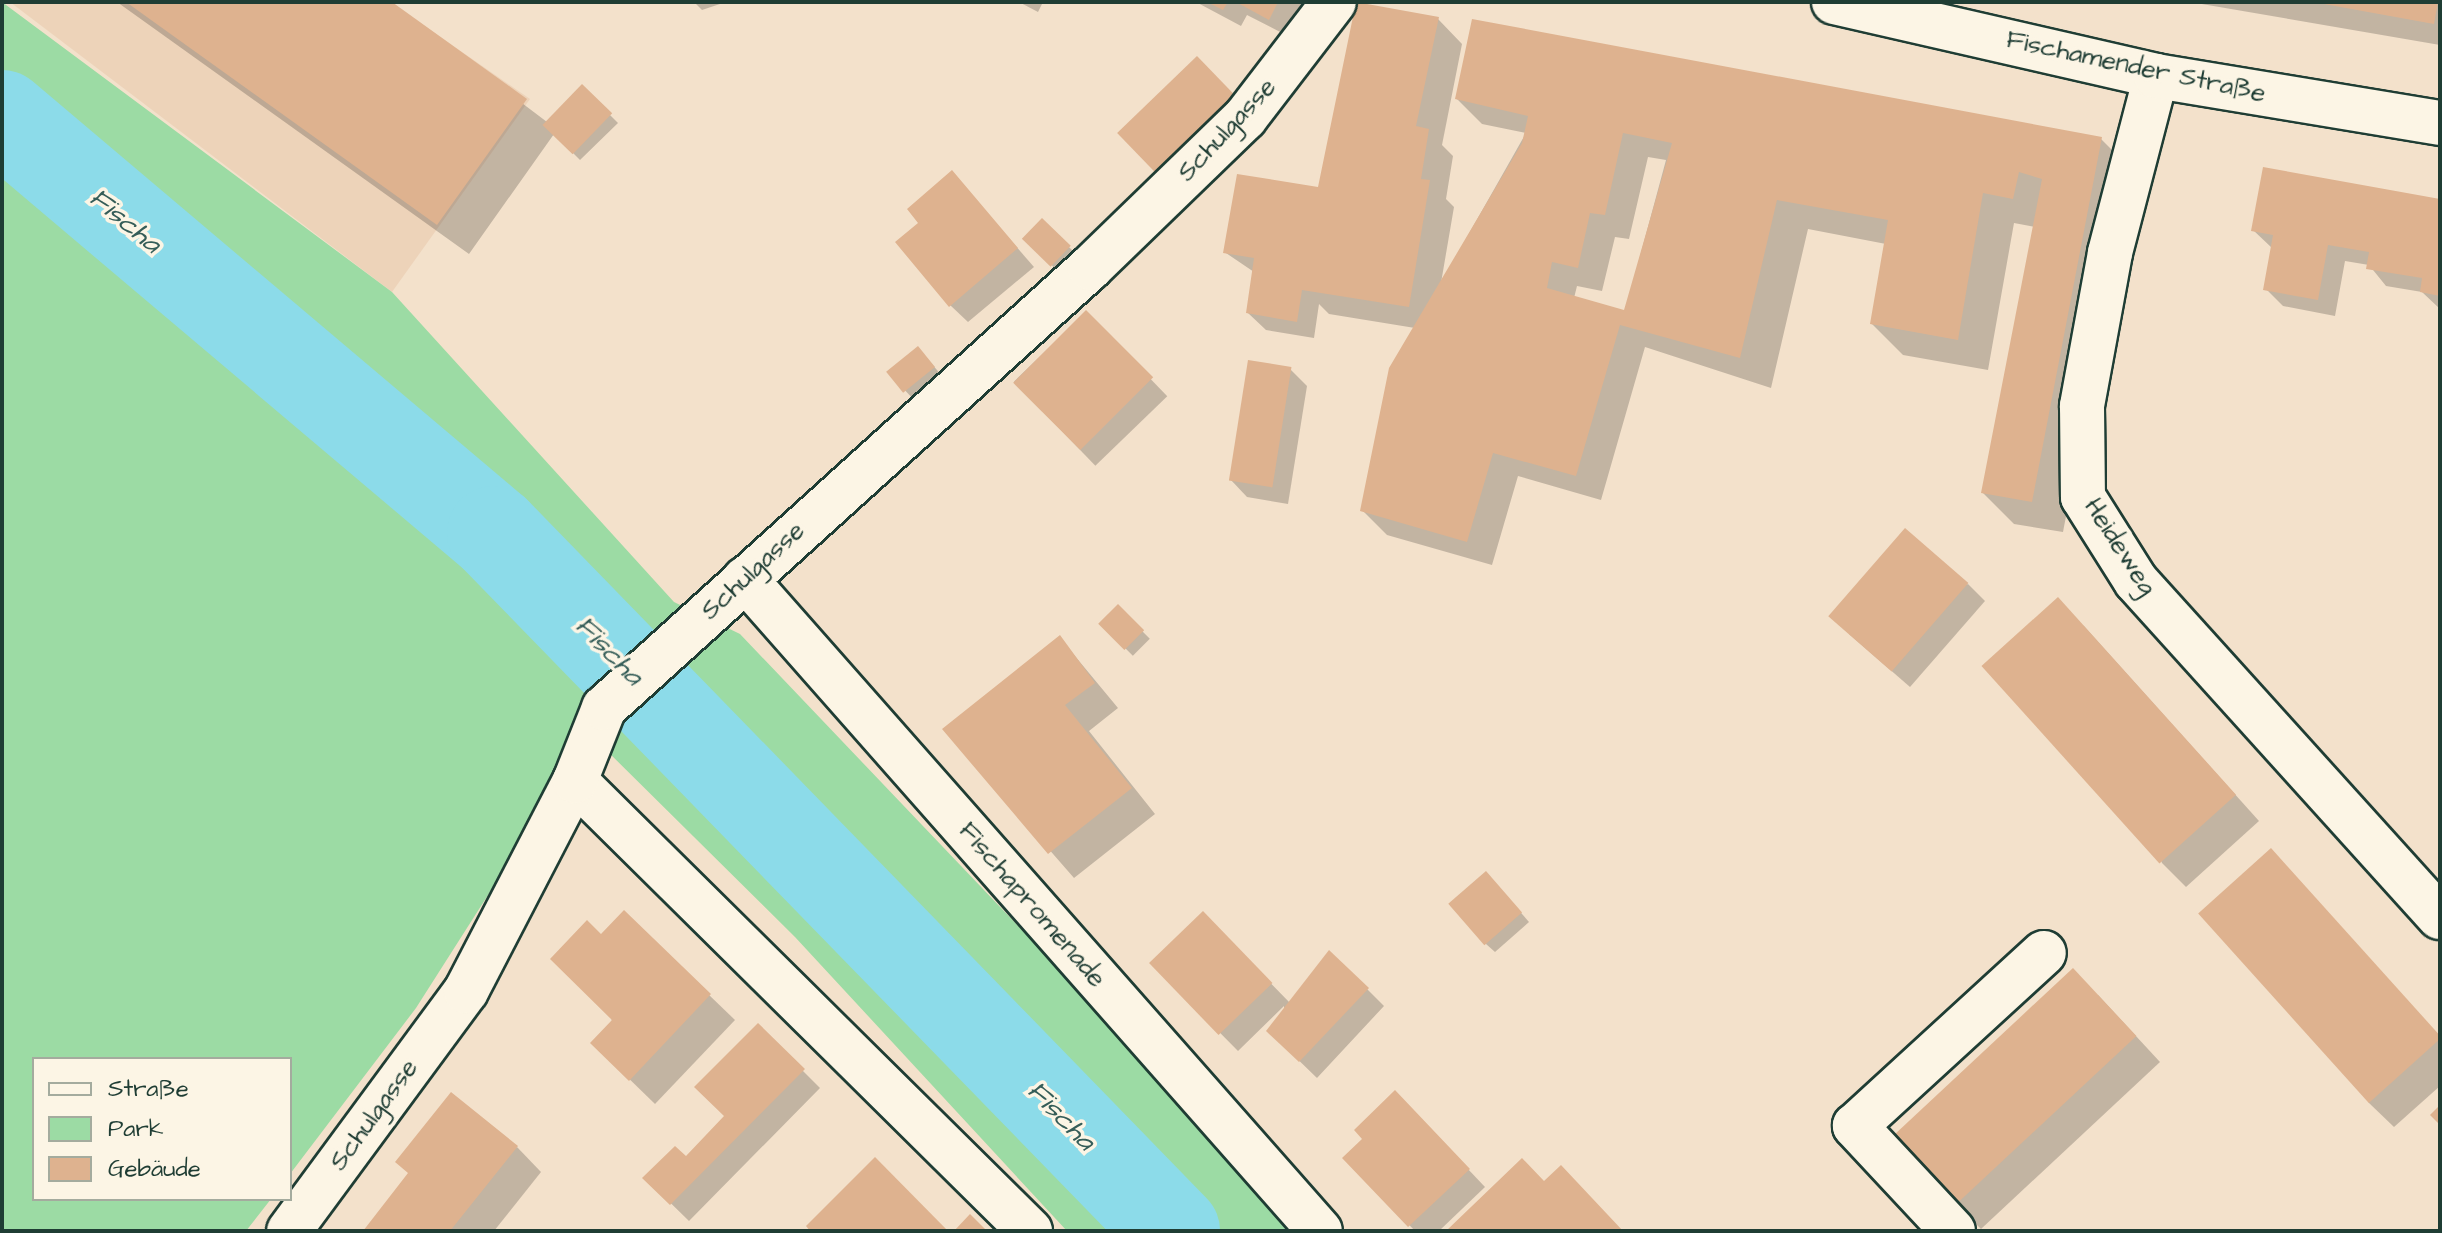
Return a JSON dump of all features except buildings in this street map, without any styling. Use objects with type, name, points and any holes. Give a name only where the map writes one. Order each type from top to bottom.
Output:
[{"type":"street","name":"Schulgasse","points":[[289,1231],[466,991],[575,781],[604,708],[1234,129],[1334,2]]},
{"type":"street","name":"Fischamender Straße","points":[[1834,2],[2156,76],[2440,123]]},
{"type":"street","name":"Heideweg","points":[[2156,76],[2110,253],[2082,406],[2083,497],[2136,581],[2440,917]]},
{"type":"street","name":"Fischapromenade","points":[[745,579],[1320,1231]]},
{"type":"street","points":[[575,781],[1030,1231]]},
{"type":"street","points":[[1953,1231],[1855,1126],[2044,953]]},
{"type":"shaded area","points":[[10,2],[390,2],[530,99],[392,292]]},
{"type":"green space","points":[[2,2],[392,292],[674,602],[740,634],[1309,1231],[1067,1231],[795,937],[598,742],[581,749],[416,1008],[292,1171],[292,1057],[32,1057],[32,1201],[269,1201],[246,1231],[2,1231]]},
{"type":"waterway","name":"Fischa","points":[[2,117],[494,533],[1173,1231]]}]
